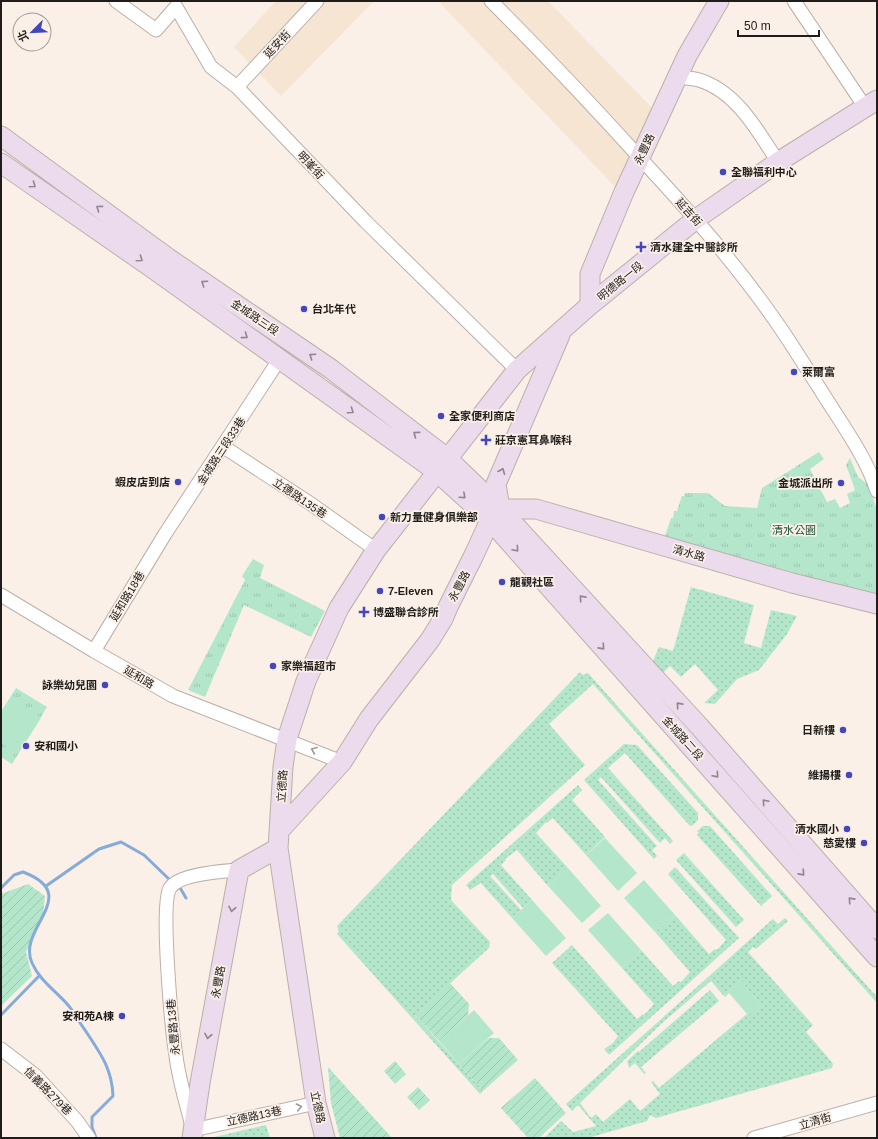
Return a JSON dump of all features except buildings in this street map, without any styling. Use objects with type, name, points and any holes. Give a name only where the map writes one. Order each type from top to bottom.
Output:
[{"type":"street","name":"明峯街","points":[[116,1],[156,30],[179,4],[211,67],[237,87],[366,222],[517,370]]},
{"type":"street","name":"延安街","points":[[237,87],[317,1]]},
{"type":"street","name":"延吉街","points":[[491,1],[550,60],[696,219],[779,325],[876,482]]},
{"type":"street","name":"永豐路","points":[[590,305],[590,274],[677,77],[719,1]]},
{"type":"street","points":[[794,1],[871,104]]},
{"type":"street","points":[[677,77],[699,80],[728,97],[753,124],[778,162]]},
{"type":"street","name":"明德路一段","points":[[441,464],[517,370],[590,305],[696,219],[778,162],[871,104]]},
{"type":"street","name":"金城路三段","points":[[1,136],[168,258],[331,369],[441,464],[495,514]]},
{"type":"street","name":"金城路三段","points":[[1,163],[152,268],[279,360],[441,464]]},
{"type":"street","points":[[495,514],[496,484],[562,329]]},
{"type":"street","name":"金城路三段33巷","points":[[161,541],[224,447],[279,360]]},
{"type":"street","name":"立德路135巷","points":[[224,447],[311,504],[376,550]]},
{"type":"street","name":"立德路","points":[[325,1138],[316,1103],[278,839],[283,767],[287,739],[306,681],[339,608],[376,550],[441,464]]},
{"type":"street","name":"清水路","points":[[495,514],[536,509],[792,583],[877,604]]},
{"type":"street","name":"永豐路","points":[[192,1134],[239,870],[278,839],[342,762],[369,719],[430,640],[443,619],[448,606],[495,514]]},
{"type":"street","name":"金城路二段","points":[[495,514],[699,726],[877,929]]},
{"type":"street","name":"金城路二段","points":[[495,514],[877,956]]},
{"type":"street","name":"延和路18巷","points":[[94,651],[161,541]]},
{"type":"street","name":"延和路","points":[[1,595],[173,696],[287,739],[342,762]]},
{"type":"street","name":"永豐路13巷","points":[[192,1134],[176,1056],[166,923],[166,898],[170,888],[180,881],[214,872],[239,870]]},
{"type":"street","name":"信義路279巷","points":[[1,1049],[36,1076],[90,1138]]},
{"type":"street","name":"立德路13巷","points":[[192,1134],[316,1103]]},
{"type":"street","name":"立清街","points":[[754,1138],[877,1103]]},
{"type":"shaded area","points":[[276,1],[374,1],[281,96],[234,47]]},
{"type":"shaded area","points":[[438,1],[548,1],[658,114],[621,193]]},
{"type":"green space","name":"清水公園","points":[[819,452],[824,459],[810,469],[827,502],[835,499],[840,508],[850,503],[847,494],[855,490],[846,465],[850,458],[858,477],[869,485],[877,510],[877,597],[664,539],[671,518],[673,518],[674,511],[677,511],[682,496],[684,496],[685,493],[708,493],[725,506],[757,508],[762,488]]},
{"type":"green space","points":[[253,559],[264,565],[260,578],[325,611],[311,637],[244,605],[205,697],[188,690],[245,580],[242,576]]},
{"type":"green space","points":[[691,587],[754,605],[744,643],[761,648],[771,610],[797,616],[787,634],[759,670],[737,679],[715,704],[704,703],[718,690],[695,664],[681,677],[670,666],[661,675],[652,663],[659,647],[673,651]]},
{"type":"green space","points":[[580,672],[583,675],[588,673],[877,997],[877,1003],[593,684],[549,724],[585,765],[452,885],[451,900],[490,942],[489,948],[415,1015],[483,1091],[480,1094],[337,934],[339,931],[337,926]]},
{"type":"green space","points":[[16,688],[47,707],[12,764],[1,757],[1,712]]},
{"type":"green space","points":[[10,698],[41,718],[18,754],[1,743],[1,712]]},
{"type":"green space","points":[[624,744],[637,745],[698,813],[698,820],[692,826],[689,825],[625,753],[608,768],[673,841],[670,844],[665,838],[660,843],[601,777],[598,780],[657,846],[652,850],[657,856],[654,859],[584,780]]},
{"type":"green space","points":[[578,785],[582,790],[572,800],[605,837],[586,855],[553,818],[547,823],[546,822],[536,833],[568,868],[548,886],[517,850],[505,859],[506,860],[501,865],[532,900],[523,908],[493,874],[490,876],[521,910],[512,918],[481,883],[470,890],[466,885]]},
{"type":"green space","points":[[703,826],[710,826],[772,896],[761,906],[697,835],[699,833],[697,831]]},
{"type":"green space","points":[[605,838],[637,873],[618,891],[586,855]]},
{"type":"green space","points":[[684,853],[744,920],[736,927],[676,860]]},
{"type":"green space","points":[[675,867],[739,938],[609,1055],[604,1049],[613,1043],[618,1036],[552,963],[572,945],[637,1019],[643,1014],[644,1015],[654,1004],[622,968],[641,950],[673,986],[679,981],[681,982],[690,972],[655,932],[675,915],[709,954],[715,949],[717,950],[726,940],[668,874]]},
{"type":"green space","points":[[568,868],[601,906],[582,923],[548,886]]},
{"type":"green space","points":[[644,880],[675,915],[655,932],[624,898]]},
{"type":"green space","points":[[28,884],[45,896],[43,916],[26,952],[32,976],[1,1006],[1,894]]},
{"type":"green space","points":[[532,900],[566,938],[546,956],[512,918]]},
{"type":"green space","points":[[608,913],[641,950],[622,968],[588,930]]},
{"type":"green space","points":[[785,918],[788,921],[756,949],[753,947],[748,952],[813,1025],[806,1032],[833,1064],[832,1068],[656,1118],[650,1115],[647,1121],[588,1138],[544,1138],[561,1121],[573,1132],[596,1126],[578,1105],[572,1111],[566,1104],[773,919],[778,924]],"holes":[[[711,981],[723,995],[741,981],[761,1005],[743,1019],[742,1018],[659,1088],[653,1081],[651,1082],[660,1094],[640,1111],[630,1099],[603,1122],[596,1114],[591,1118],[580,1103],[661,1024]]]},
{"type":"green space","points":[[741,981],[761,1005],[744,1019],[742,1018],[747,1014],[729,993],[725,997],[723,995]]},
{"type":"green space","points":[[450,983],[469,1004],[468,1015],[439,1041],[415,1015]]},
{"type":"green space","points":[[710,990],[719,1001],[641,1067],[646,1073],[644,1074],[635,1063],[629,1068],[627,1061]]},
{"type":"green space","points":[[474,1010],[494,1033],[459,1064],[439,1041]]},
{"type":"green space","points":[[489,1038],[499,1038],[518,1060],[483,1091],[459,1064]]},
{"type":"green space","points":[[395,1061],[406,1074],[395,1084],[384,1071]]},
{"type":"green space","points":[[328,1067],[392,1138],[340,1138],[331,1103]]},
{"type":"green space","points":[[535,1078],[566,1113],[539,1138],[528,1138],[501,1108]]},
{"type":"green space","points":[[418,1087],[430,1100],[419,1110],[407,1097]]},
{"type":"green space","points":[[266,1125],[270,1138],[214,1138],[214,1137]]},
{"type":"waterway","points":[[46,886],[99,849],[121,842],[144,855],[172,882]]},
{"type":"waterway","points":[[1,888],[14,875],[23,872],[40,881],[48,891],[48,902],[32,937],[30,950],[32,963],[44,981],[68,1005],[108,1069],[113,1096],[92,1117],[92,1127],[96,1138]]},
{"type":"waterway","points":[[179,886],[186,898]]},
{"type":"waterway","points":[[1,1015],[39,976]]},
{"type":"place","name":"全聯福利中心","points":[[723,172]]},
{"type":"place","name":"清水建全中醫診所","points":[[641,247]]},
{"type":"place","name":"台北年代","points":[[304,309]]},
{"type":"place","name":"萊爾富","points":[[794,372]]},
{"type":"place","name":"全家便利商店","points":[[441,416]]},
{"type":"place","name":"莊京憲耳鼻喉科","points":[[486,440]]},
{"type":"place","name":"蝦皮店到店","points":[[178,482]]},
{"type":"place","name":"金城派出所","points":[[841,483]]},
{"type":"place","name":"新力量健身俱樂部","points":[[382,517]]},
{"type":"place","name":"龍觀社區","points":[[502,582]]},
{"type":"place","name":"7-Eleven","points":[[380,591]]},
{"type":"place","name":"博盛聯合診所","points":[[364,612]]},
{"type":"place","name":"家樂福超市","points":[[273,666]]},
{"type":"place","name":"詠樂幼兒園","points":[[105,685]]},
{"type":"place","name":"日新樓","points":[[843,730]]},
{"type":"place","name":"安和國小","points":[[26,746]]},
{"type":"place","name":"維揚樓","points":[[849,775]]},
{"type":"place","name":"清水國小","points":[[847,829]]},
{"type":"place","name":"慈愛樓","points":[[864,843]]},
{"type":"place","name":"安和苑A棟","points":[[122,1016]]}]
